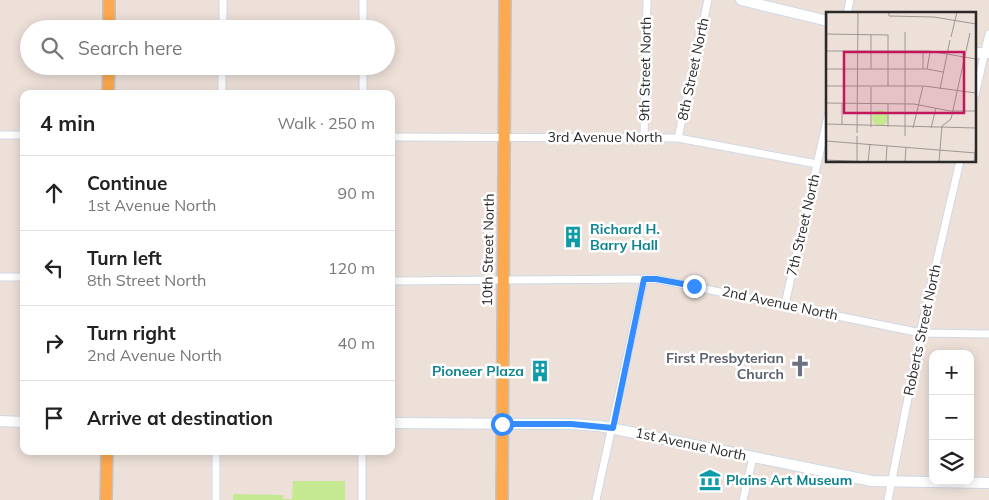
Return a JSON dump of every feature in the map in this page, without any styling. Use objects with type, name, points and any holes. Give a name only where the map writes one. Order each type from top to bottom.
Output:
[{"type":"main road","points":[[109,0],[109,20]]},
{"type":"main road","name":"10th Street North","points":[[502,500],[505,0]]},
{"type":"main road","points":[[108,90],[109,75]]},
{"type":"main road","points":[[106,500],[107,455]]},
{"type":"street","points":[[223,0],[223,20]]},
{"type":"street","points":[[363,0],[363,20]]},
{"type":"street","name":"9th Street North","points":[[644,137],[646,0]]},
{"type":"street","name":"8th Street North","points":[[678,138],[708,0]]},
{"type":"street","points":[[741,0],[826,21]]},
{"type":"street","points":[[976,90],[983,53],[989,34]]},
{"type":"street","points":[[222,75],[222,90]]},
{"type":"street","points":[[363,75],[363,90]]},
{"type":"street","name":"7th Street North","points":[[785,304],[826,125]]},
{"type":"street","points":[[0,135],[20,135]]},
{"type":"street","name":"3rd Avenue North","points":[[395,137],[678,138],[817,164]]},
{"type":"street","name":"Roberts Street North","points":[[888,500],[921,333],[960,162]]},
{"type":"street","points":[[0,277],[20,277]]},
{"type":"street","points":[[596,500],[644,279]]},
{"type":"street","name":"2nd Avenue North","points":[[395,281],[656,279],[921,333],[989,334]]},
{"type":"street","points":[[0,422],[20,422]]},
{"type":"street","name":"1st Avenue North","points":[[395,423],[571,424],[613,428],[872,481],[989,483]]},
{"type":"street","points":[[216,455],[216,500]]},
{"type":"street","points":[[362,455],[362,500]]},
{"type":"street","points":[[743,500],[753,457]]},
{"type":"green space","points":[[293,481],[345,481],[345,500],[233,500],[233,494],[283,495],[283,499],[292,499]]},
{"type":"place","name":"Richard H. Barry Hall","points":[[573,237]]},
{"type":"place","name":"First Presbyterian Church","points":[[800,366]]},
{"type":"place","name":"Pioneer Plaza","points":[[540,371]]},
{"type":"place","name":"Plains Art Museum","points":[[710,480]]},
{"type":"route","points":[[502,424],[571,424],[613,428],[644,279],[656,279],[694,286]]}]
